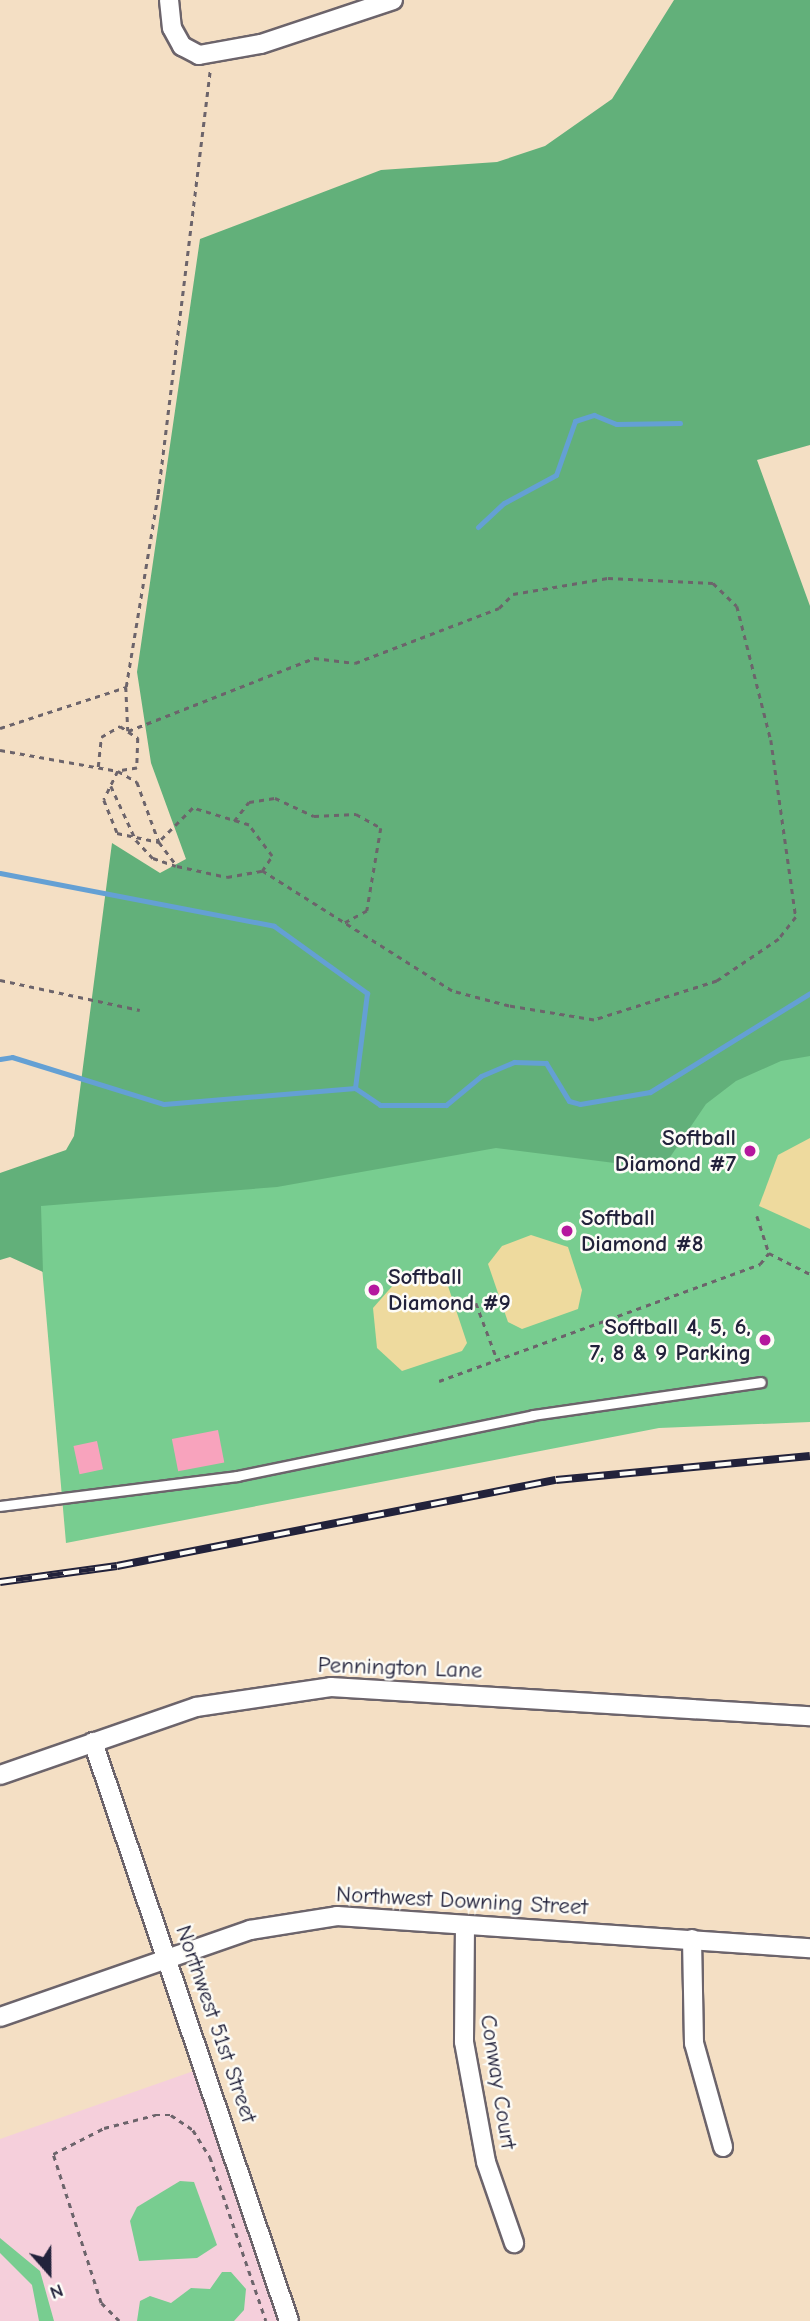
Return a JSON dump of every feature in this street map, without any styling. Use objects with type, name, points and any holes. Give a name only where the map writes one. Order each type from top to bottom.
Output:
[{"type":"street","points":[[169,0],[172,28],[182,46],[210,54],[393,0]]},
{"type":"street","name":"Pennington Lane","points":[[0,1775],[234,1697],[331,1687],[810,1716]]},
{"type":"street","name":"Northwest 51st Street","points":[[93,1742],[169,1959],[289,2321]]},
{"type":"street","name":"Northwest Downing Street","points":[[0,2017],[283,1922],[337,1916],[810,1948]]},
{"type":"street","name":"Conway Court","points":[[465,1925],[464,2042],[486,2162],[514,2243]]},
{"type":"street","points":[[692,1939],[694,2043],[723,2147]]},
{"type":"lane","points":[[0,1506],[237,1476],[533,1415],[761,1382]]},
{"type":"path","points":[[128,731],[126,687],[167,428],[210,54]]},
{"type":"path","points":[[111,786],[136,840],[153,858],[227,877],[262,872],[452,990],[594,1020],[717,981],[779,939],[796,917],[771,740],[737,606],[713,583],[608,578],[513,594],[499,608],[355,663],[314,658],[128,731]]},
{"type":"path","points":[[0,728],[126,687]]},
{"type":"path","points":[[98,767],[101,737],[120,726],[138,738],[137,768],[118,771]]},
{"type":"path","points":[[0,750],[118,771],[137,782],[159,842],[177,866]]},
{"type":"path","points":[[118,771],[104,800],[117,833],[136,840],[159,842],[193,808],[249,825],[272,856],[262,872]]},
{"type":"path","points":[[234,821],[249,802],[275,798],[314,816],[356,814],[381,828],[367,911],[343,924]]},
{"type":"path","points":[[0,980],[140,1010]]},
{"type":"path","points":[[757,1216],[769,1253],[810,1274]]},
{"type":"path","points":[[439,1381],[760,1264],[769,1253]]},
{"type":"path","points":[[476,1303],[498,1360]]},
{"type":"path","points":[[119,2321],[101,2303],[53,2154],[85,2135],[155,2115],[172,2116],[193,2130],[210,2157],[266,2321]]},
{"type":"shaded area","points":[[205,2067],[289,2321],[0,2321],[0,2139]]},
{"type":"green space","points":[[674,0],[810,0],[810,445],[757,460],[810,606],[810,1056],[781,1061],[736,1081],[706,1104],[662,1169],[496,1148],[277,1187],[41,1206],[43,1272],[10,1257],[0,1260],[0,1173],[66,1150],[74,1136],[112,843],[160,873],[186,859],[151,763],[137,672],[200,239],[381,170],[497,162],[545,146],[612,99]]},
{"type":"green space","points":[[810,1001],[810,1422],[659,1428],[66,1543],[36,1198]]},
{"type":"green space","points":[[180,2181],[194,2182],[217,2245],[197,2258],[139,2261],[130,2221],[137,2207]]},
{"type":"green space","points":[[0,2238],[40,2271],[54,2321],[39,2321],[32,2285],[0,2253]]},
{"type":"green space","points":[[222,2272],[231,2272],[246,2289],[244,2310],[234,2321],[137,2321],[140,2301],[150,2296],[171,2303],[191,2288],[210,2289]]},
{"type":"sand","points":[[810,1138],[810,1229],[759,1206],[778,1155]]},
{"type":"sand","points":[[531,1235],[568,1247],[582,1290],[578,1309],[522,1329],[508,1322],[488,1264],[502,1246]]},
{"type":"sand","points":[[424,1276],[446,1280],[467,1343],[462,1351],[402,1371],[377,1348],[373,1308],[395,1283]]},
{"type":"building","points":[[218,1430],[224,1462],[178,1471],[172,1439]]},
{"type":"building","points":[[97,1441],[103,1469],[80,1474],[74,1446]]},
{"type":"waterway","points":[[478,527],[504,503],[556,475],[575,421],[594,415],[616,424],[680,423]]},
{"type":"waterway","points":[[0,873],[274,926],[367,993],[355,1088],[380,1105],[446,1105],[481,1076],[514,1062],[546,1063],[569,1101],[580,1104],[650,1092],[810,993]]},
{"type":"waterway","points":[[0,1059],[12,1057],[164,1104],[355,1088]]},
{"type":"railway","points":[[0,1582],[117,1566],[556,1480],[810,1456]]},
{"type":"place","name":"Softball Diamond #7","points":[[750,1151]]},
{"type":"place","name":"Softball Diamond #8","points":[[567,1231]]},
{"type":"place","name":"Softball Diamond #9","points":[[374,1290]]},
{"type":"place","name":"Softball 4, 5, 6, 7, 8 & 9 Parking","points":[[765,1340]]}]
